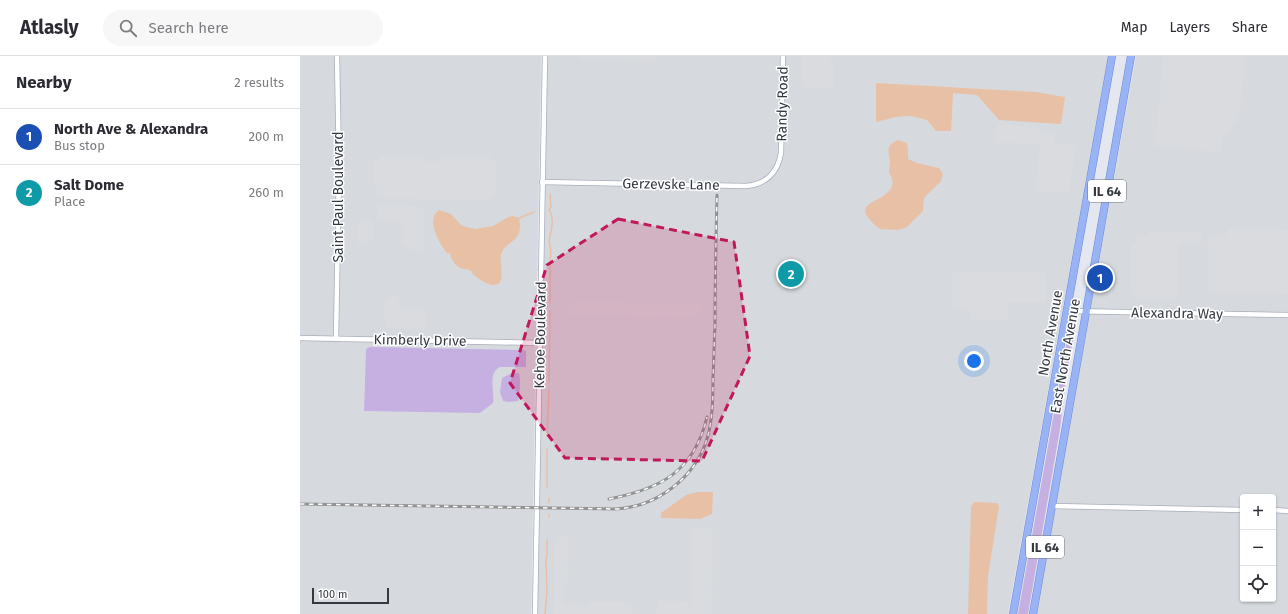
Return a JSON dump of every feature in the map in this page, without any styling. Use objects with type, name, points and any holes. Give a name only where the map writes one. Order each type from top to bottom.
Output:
[{"type":"main road","name":"North Avenue","points":[[1013,614],[1112,56]]},
{"type":"main road","name":"East North Avenue","points":[[1033,614],[1131,56]]},
{"type":"street","name":"Saint Paul Boulevard","points":[[336,339],[339,170],[337,56]]},
{"type":"street","name":"Kehoe Boulevard","points":[[535,614],[545,56]]},
{"type":"street","name":"Randy Road","points":[[781,153],[783,56]]},
{"type":"street","name":"Gerzevske Lane","points":[[542,182],[751,186],[767,180],[777,166],[781,153]]},
{"type":"street","name":"Alexandra Way","points":[[1067,311],[1288,315]]},
{"type":"street","name":"Kimberly Drive","points":[[300,338],[540,343]]},
{"type":"street","points":[[1052,506],[1240,510]]},
{"type":"street","points":[[1276,510],[1288,511]]},
{"type":"highlighted area","points":[[618,219],[734,242],[750,356],[702,461],[565,458],[510,383],[547,265]]},
{"type":"shaded area","points":[[300,56],[541,56],[531,614],[300,614]]},
{"type":"shaded area","points":[[547,56],[1108,56],[1008,614],[537,614]]},
{"type":"shaded area","points":[[579,56],[657,56],[657,61],[579,59]]},
{"type":"shaded area","points":[[802,56],[829,56],[829,59],[833,59],[833,88],[801,87]]},
{"type":"shaded area","points":[[1136,56],[1288,56],[1288,614],[1036,614]]},
{"type":"shaded area","points":[[1163,56],[1245,56],[1240,113],[1236,121],[1223,137],[1221,152],[1155,146]]},
{"type":"shaded area","points":[[876,83],[1036,92],[1065,97],[1061,124],[999,120],[977,95],[953,93],[951,131],[936,131],[927,120],[911,116],[896,117],[876,122]]},
{"type":"shaded area","points":[[997,124],[1039,127],[1039,132],[1054,132],[1055,142],[1076,146],[1069,193],[1036,191],[1039,147],[1041,144],[996,142]]},
{"type":"shaded area","points":[[898,140],[907,143],[908,159],[917,163],[939,168],[943,174],[941,181],[924,198],[923,211],[907,227],[898,230],[880,229],[870,220],[866,213],[866,208],[888,192],[892,186],[889,171],[889,146]]},
{"type":"shaded area","points":[[379,156],[425,157],[426,162],[438,162],[438,157],[491,157],[491,161],[496,162],[496,192],[487,197],[487,201],[376,198],[377,184],[373,183],[374,160],[379,160]]},
{"type":"shaded area","points":[[377,205],[419,206],[420,210],[424,209],[423,251],[411,250],[401,241],[401,236],[404,235],[404,228],[401,225],[401,221],[377,220]]},
{"type":"shaded area","points":[[439,210],[451,214],[461,225],[475,229],[493,226],[508,217],[513,216],[519,218],[520,226],[517,236],[501,254],[501,279],[498,284],[492,285],[485,282],[468,269],[460,268],[454,263],[450,253],[447,253],[444,249],[435,232],[433,220],[435,214]]},
{"type":"shaded area","points":[[368,219],[373,223],[373,242],[368,240],[368,244],[357,246],[357,222]]},
{"type":"shaded area","points":[[1228,229],[1288,230],[1288,294],[1208,293],[1208,237],[1225,236]]},
{"type":"shaded area","points":[[1149,231],[1201,232],[1201,243],[1173,242],[1178,244],[1177,300],[1137,299],[1136,295],[1131,295],[1131,244],[1136,244],[1136,235],[1149,236]]},
{"type":"shaded area","points":[[952,271],[1047,273],[1046,302],[1008,302],[1007,319],[970,319],[970,310],[952,309]]},
{"type":"shaded area","points":[[389,296],[399,297],[399,308],[425,309],[425,329],[385,328],[388,318],[384,317],[384,301],[388,301]]},
{"type":"shaded area","points":[[569,301],[700,303],[700,313],[697,314],[697,317],[569,315]]},
{"type":"shaded area","points":[[1071,323],[1075,324],[1075,329],[1066,379],[1060,429],[1028,614],[1018,614],[1068,334]]},
{"type":"shaded area","points":[[367,348],[523,350],[526,351],[526,367],[500,367],[496,370],[492,383],[493,403],[480,413],[364,411],[366,351]]},
{"type":"shaded area","points":[[512,373],[519,373],[520,387],[518,401],[503,401],[500,392],[502,378]]},
{"type":"shaded area","points":[[698,492],[713,492],[712,514],[700,519],[661,518],[661,513],[686,495]]},
{"type":"shaded area","points":[[974,502],[997,503],[999,506],[988,576],[987,614],[968,614],[971,507]]},
{"type":"shaded area","points":[[695,529],[712,529],[713,533],[712,614],[656,614],[658,601],[688,602],[688,606],[691,605],[692,533]]},
{"type":"shaded area","points":[[562,534],[569,538],[568,582],[564,582],[563,602],[566,605],[586,605],[588,602],[627,602],[632,603],[633,614],[553,614],[554,593],[558,593],[558,591],[554,591],[555,543],[559,542],[558,538]]},
{"type":"waterway","points":[[550,194],[551,207],[549,210],[552,217],[549,241],[551,251],[550,303]]},
{"type":"waterway","points":[[519,218],[534,212]]},
{"type":"waterway","points":[[549,382],[550,311]]},
{"type":"waterway","points":[[547,436],[549,390]]},
{"type":"waterway","points":[[547,449],[547,487]]},
{"type":"waterway","points":[[549,498],[549,503]]},
{"type":"waterway","points":[[545,614],[547,592],[547,540]]},
{"type":"railway","points":[[300,504],[615,509],[645,503],[659,497],[672,488],[685,477],[695,464],[702,452],[710,424],[713,394],[717,195]]},
{"type":"railway","points":[[609,499],[644,490],[672,475],[684,464],[693,452],[701,436],[707,417]]},
{"type":"place","name":"Salt Dome","points":[[791,274]]},
{"type":"place","name":"North Ave & Alexandra","points":[[1100,278]]}]
